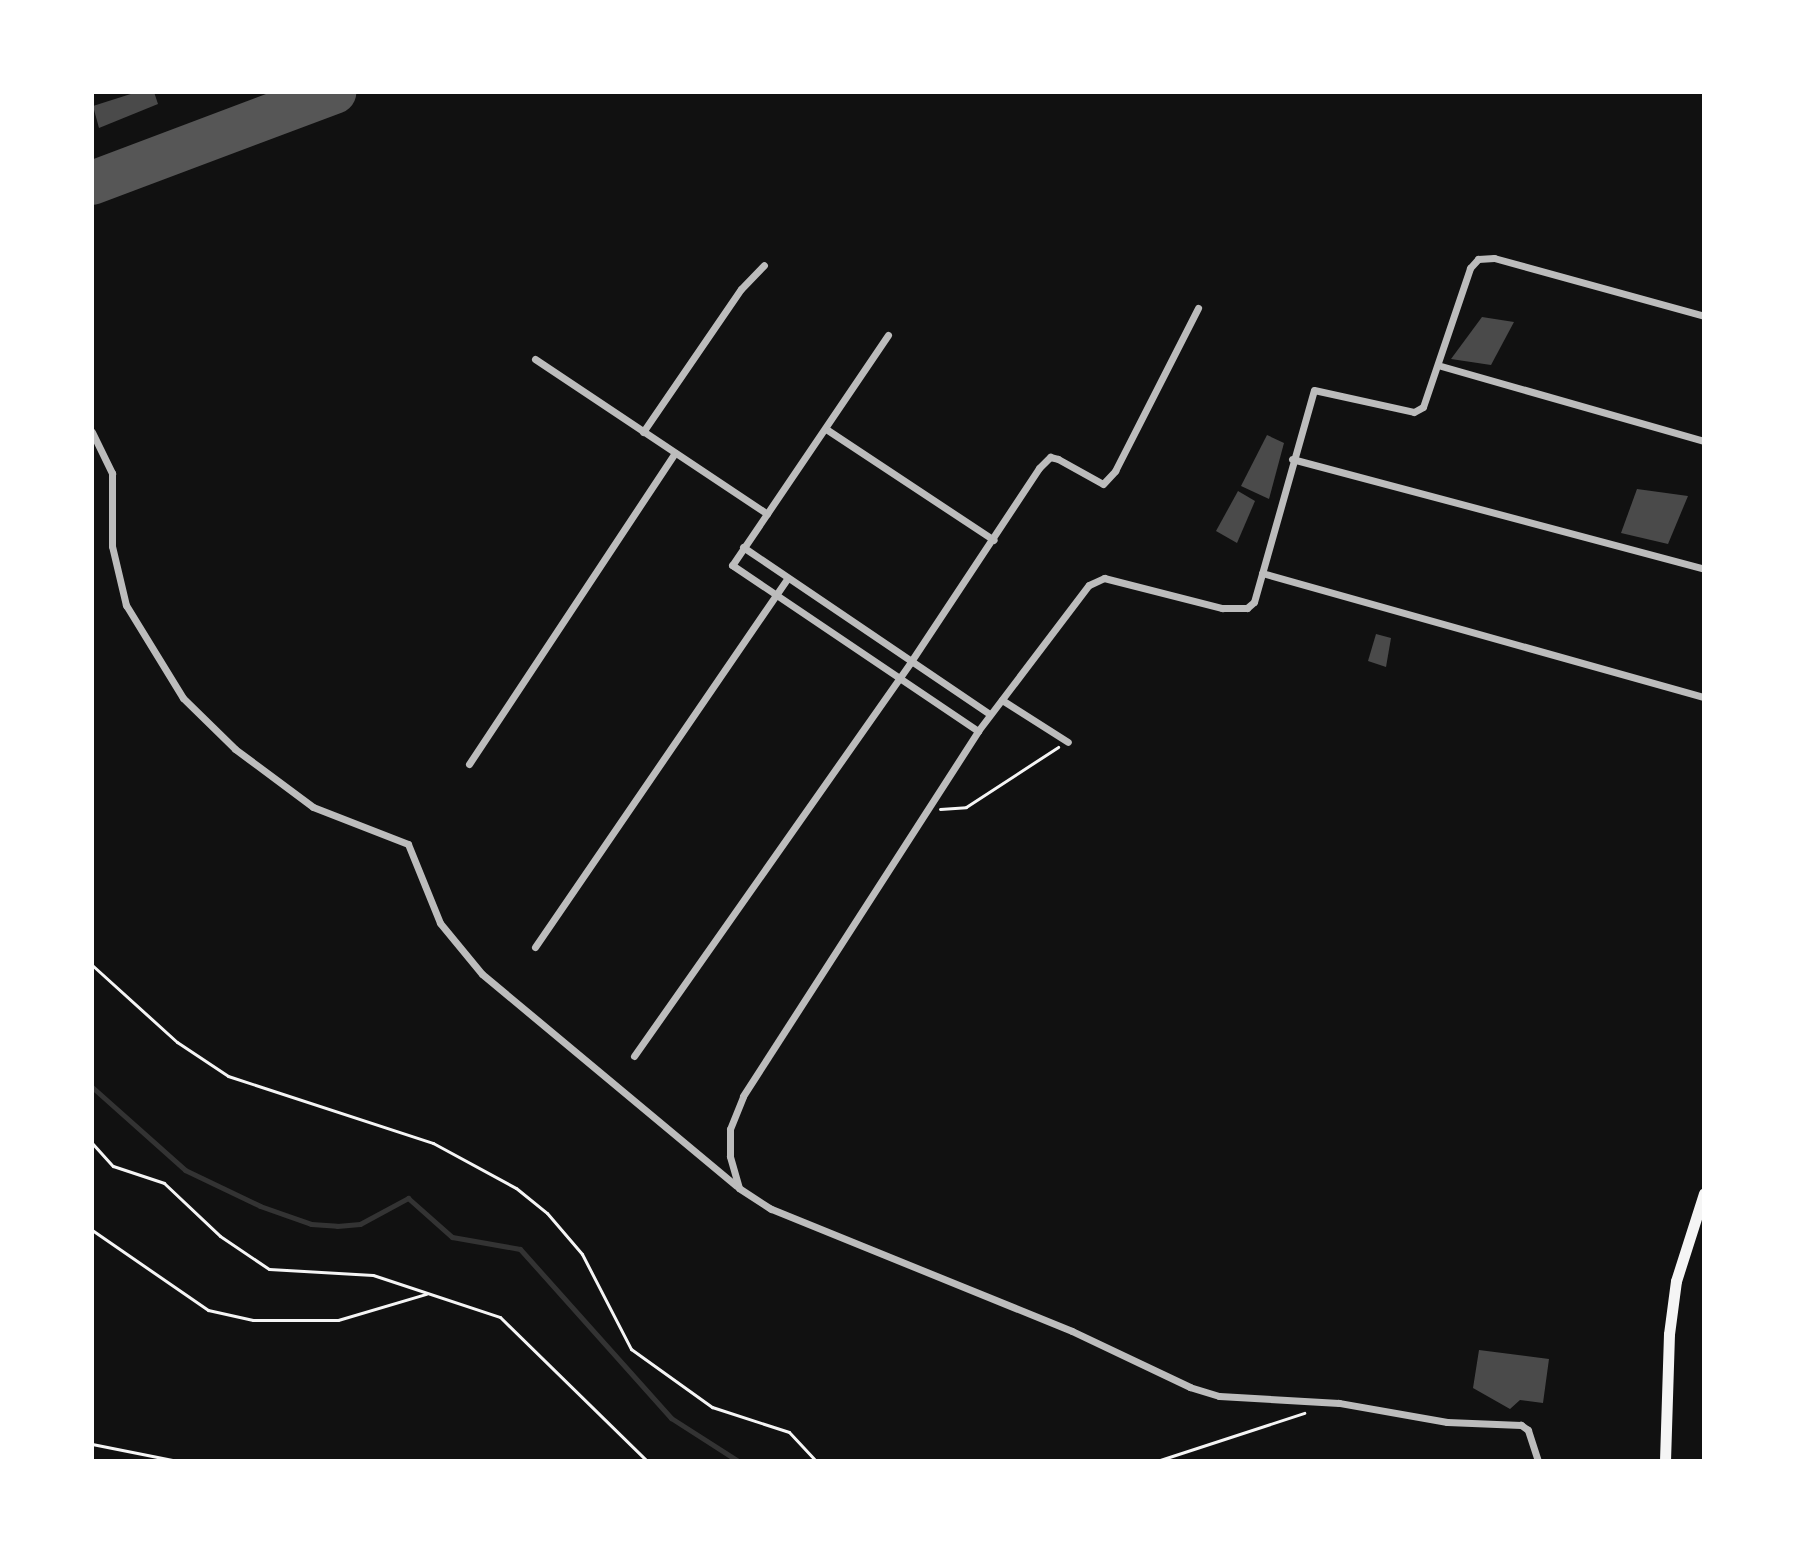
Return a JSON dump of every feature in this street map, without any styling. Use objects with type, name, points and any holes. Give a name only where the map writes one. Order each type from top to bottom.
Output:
[{"type":"highway","points":[[1665,1461],[1669,1334],[1676,1281],[1704,1193]]},
{"type":"street","points":[[739,1188],[730,1156],[730,1129],[743,1096],[978,731],[1097,578],[1236,609],[1254,602],[1314,390],[1414,412],[1423,407],[1441,366],[1470,268],[1478,259],[1494,258],[1704,316]]},
{"type":"street","points":[[643,432],[741,289],[764,265]]},
{"type":"street","points":[[634,1056],[910,663],[1050,457],[1096,483],[1109,478],[1198,308]]},
{"type":"street","points":[[888,335],[732,565],[978,731]]},
{"type":"street","points":[[535,359],[767,514]]},
{"type":"street","points":[[1441,366],[1704,441]]},
{"type":"street","points":[[826,429],[994,540]]},
{"type":"street","points":[[92,432],[112,473],[112,546],[126,605],[183,698],[235,749],[313,807],[408,844],[440,923],[482,974],[739,1188],[803,1225],[1072,1331],[1190,1387],[1219,1396],[1380,1407],[1447,1422],[1521,1425],[1528,1430],[1538,1461]]},
{"type":"street","points":[[469,764],[675,453]]},
{"type":"street","points":[[1292,459],[1704,569]]},
{"type":"street","points":[[743,547],[910,663],[990,714]]},
{"type":"street","points":[[1262,573],[1704,697]]},
{"type":"street","points":[[535,947],[788,578]]},
{"type":"street","points":[[1002,700],[1068,742]]},
{"type":"path","points":[[930,808],[966,807],[1068,742]]},
{"type":"path","points":[[92,965],[177,1042],[228,1076],[433,1143],[516,1188],[547,1213],[582,1254],[631,1349],[712,1407],[789,1432],[816,1461]]},
{"type":"path","points":[[92,1143],[113,1166],[164,1183],[220,1236],[269,1269],[373,1275],[500,1317],[647,1461]]},
{"type":"path","points":[[92,1230],[208,1310],[253,1320],[338,1320],[427,1293]]},
{"type":"path","points":[[1157,1461],[1309,1412]]},
{"type":"path","points":[[92,1444],[177,1461]]},
{"type":"building","points":[[137,92],[154,92],[158,104],[99,128],[93,106]]},
{"type":"building","points":[[1482,317],[1514,322],[1491,365],[1451,359]]},
{"type":"building","points":[[1267,435],[1284,443],[1269,499],[1241,486]]},
{"type":"building","points":[[1637,489],[1688,496],[1668,544],[1621,533]]},
{"type":"building","points":[[1238,491],[1255,501],[1237,543],[1216,531]]},
{"type":"building","points":[[1376,634],[1391,638],[1386,667],[1368,661]]},
{"type":"building","points":[[1479,1350],[1549,1359],[1543,1403],[1520,1400],[1510,1409],[1473,1388]]},
{"type":"waterway","points":[[92,1087],[185,1170],[260,1206],[311,1224],[337,1226],[360,1224],[408,1198],[452,1237],[520,1249],[671,1418],[738,1461]]},
{"type":"taxiway","points":[[92,183],[334,92]]}]
